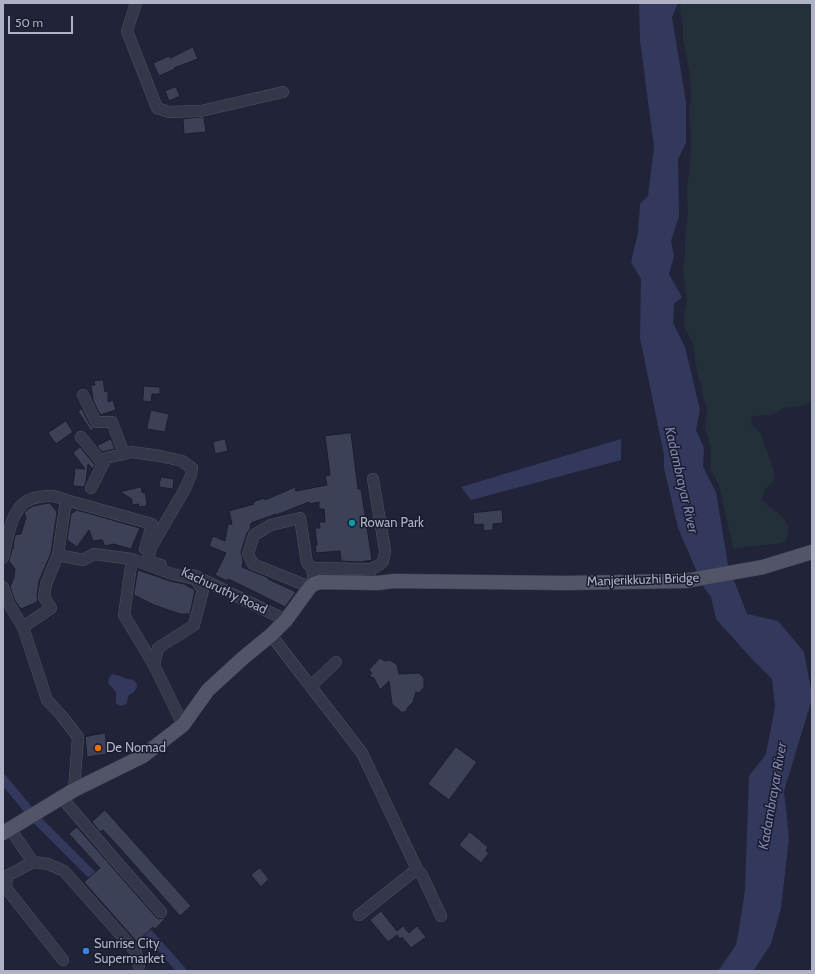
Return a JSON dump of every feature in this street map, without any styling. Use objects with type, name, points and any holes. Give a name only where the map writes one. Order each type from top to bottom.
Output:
[{"type":"main road","name":"Manjerikkuzhi Bridge","points":[[312,586],[320,582],[370,576],[402,581],[566,583],[685,581],[763,567],[812,552]]},
{"type":"main road","points":[[6,831],[74,790],[143,756],[183,725],[208,690],[286,620],[312,586]]},
{"type":"street","points":[[136,3],[127,30],[158,108],[169,112],[201,111],[283,92]]},
{"type":"street","points":[[83,396],[96,422],[112,422],[124,454]]},
{"type":"street","points":[[81,437],[103,464],[91,488]]},
{"type":"street","name":"Kachuruthy Road","points":[[103,464],[106,458],[132,452],[182,461],[192,468],[185,489],[150,549],[149,558],[154,563],[210,582],[286,620]]},
{"type":"street","points":[[312,568],[312,586],[253,564],[248,554],[254,535],[271,525],[300,518],[307,563],[312,568],[370,576],[382,565],[385,560],[385,550],[373,479]]},
{"type":"street","points":[[3,558],[9,529],[17,510],[31,498],[54,495],[66,500],[152,524],[136,561],[124,615],[154,665],[183,725]]},
{"type":"street","points":[[22,627],[51,608],[44,597],[46,584],[58,555],[66,500]]},
{"type":"street","points":[[58,555],[83,560],[94,554],[136,561],[194,579],[203,590],[194,624],[158,648],[154,665]]},
{"type":"street","points":[[3,587],[9,604],[22,627],[47,700],[78,737],[74,790]]},
{"type":"street","points":[[271,634],[362,753],[416,869],[422,875],[441,916]]},
{"type":"street","points":[[311,686],[336,662]]},
{"type":"street","points":[[62,798],[161,912]]},
{"type":"street","points":[[6,831],[33,862]]},
{"type":"street","points":[[63,960],[6,888],[7,876],[33,862],[48,864],[64,871],[136,952],[138,969]]},
{"type":"street","points":[[359,915],[416,869]]},
{"type":"shaded area","points":[[681,3],[812,3],[812,402],[800,406],[783,408],[776,413],[769,415],[752,416],[751,424],[760,432],[775,474],[773,481],[765,489],[762,499],[782,517],[788,527],[788,534],[785,542],[777,544],[733,548],[719,485],[711,470],[711,449],[705,427],[707,408],[702,393],[702,386],[699,381],[694,347],[685,328],[684,314],[687,300],[683,271],[688,215],[687,188],[690,166],[691,135],[689,111],[691,100],[690,74],[683,40],[683,26],[680,10]]},
{"type":"water","name":"Kadambrayar River","points":[[639,3],[678,3],[672,17],[686,102],[686,143],[678,159],[679,216],[671,241],[674,256],[669,274],[682,297],[674,304],[673,323],[685,347],[700,410],[696,430],[704,448],[703,467],[716,492],[728,565],[747,614],[778,621],[804,652],[812,695],[784,791],[789,838],[781,908],[771,944],[753,971],[718,971],[736,945],[739,929],[745,890],[749,776],[766,754],[775,707],[772,679],[716,619],[711,597],[703,586],[678,528],[664,468],[664,455],[640,338],[641,279],[631,262],[638,233],[640,204],[648,196],[654,147],[640,40]]},
{"type":"water","points":[[621,439],[621,460],[471,500],[461,487]]},
{"type":"water","points":[[112,674],[133,680],[137,684],[132,694],[128,696],[127,703],[120,706],[116,703],[116,692],[108,683]]},
{"type":"building","points":[[193,47],[198,59],[174,68],[175,69],[159,76],[153,63],[169,56],[170,58]]},
{"type":"building","points":[[176,87],[180,96],[169,101],[165,91]]},
{"type":"building","points":[[204,117],[206,132],[184,134],[183,119]]},
{"type":"building","points":[[103,380],[105,392],[108,391],[108,402],[113,400],[116,410],[100,415],[93,400],[91,385],[95,385],[94,381]]},
{"type":"building","points":[[144,386],[160,387],[160,394],[152,394],[151,402],[143,401]]},
{"type":"building","points":[[82,409],[90,425],[94,429],[91,431],[78,411]]},
{"type":"building","points":[[151,410],[169,414],[165,432],[147,429]]},
{"type":"building","points":[[66,421],[73,432],[56,444],[48,433]]},
{"type":"building","points":[[351,433],[358,489],[361,489],[372,560],[360,562],[341,561],[340,551],[316,553],[315,545],[317,545],[315,528],[320,528],[319,522],[325,522],[324,509],[319,509],[319,502],[309,504],[309,502],[251,523],[241,552],[243,561],[242,567],[269,578],[268,579],[296,592],[285,607],[228,579],[227,581],[215,575],[226,553],[209,546],[213,536],[225,541],[228,524],[232,524],[229,511],[254,504],[253,502],[264,498],[265,500],[295,487],[296,491],[327,485],[325,476],[330,475],[325,436]]},
{"type":"building","points":[[111,439],[115,449],[102,452],[97,446]]},
{"type":"building","points":[[225,439],[228,451],[215,454],[213,442]]},
{"type":"building","points":[[80,447],[95,465],[93,469],[88,464],[84,487],[73,486],[75,468],[85,469],[73,453]]},
{"type":"building","points":[[161,477],[174,479],[173,489],[159,487]]},
{"type":"building","points":[[141,487],[142,492],[144,493],[145,489],[147,506],[138,507],[139,504],[132,505],[132,499],[120,492]]},
{"type":"building","points":[[50,503],[57,512],[51,553],[39,581],[37,596],[38,600],[35,603],[21,609],[15,601],[10,587],[15,569],[9,561],[12,549],[14,548],[15,535],[21,534],[26,517],[24,513],[27,510],[33,506]]},
{"type":"building","points":[[77,510],[140,528],[131,549],[113,544],[105,546],[102,540],[93,541],[89,530],[77,547],[67,540],[71,514]]},
{"type":"building","points":[[502,510],[503,523],[493,524],[493,530],[484,531],[483,524],[474,525],[473,513]]},
{"type":"building","points":[[138,570],[170,581],[184,584],[195,590],[190,614],[180,614],[154,605],[134,595]]},
{"type":"building","points":[[380,658],[385,661],[390,660],[397,665],[399,674],[419,673],[424,678],[424,687],[419,693],[416,692],[413,702],[408,707],[406,712],[401,712],[392,704],[389,681],[380,690],[374,678],[369,676],[372,673],[369,670]]},
{"type":"building","points":[[105,733],[108,754],[87,757],[85,737]]},
{"type":"building","points":[[456,747],[477,762],[449,800],[428,784]]},
{"type":"building","points":[[105,810],[191,906],[180,916],[118,846],[103,830],[100,832],[92,822]]},
{"type":"building","points":[[77,827],[156,917],[159,919],[165,919],[155,929],[153,927],[137,942],[84,882],[100,868],[69,834]]},
{"type":"building","points":[[470,832],[488,847],[486,851],[489,853],[481,863],[459,845]]},
{"type":"building","points":[[260,868],[269,879],[261,887],[251,875]]},
{"type":"building","points":[[381,911],[397,931],[403,926],[409,933],[417,926],[426,937],[411,948],[402,937],[400,939],[397,935],[388,942],[370,920]]},
{"type":"waterway","points":[[3,779],[36,819],[100,883]]},
{"type":"waterway","points":[[140,924],[182,971]]},
{"type":"place","name":"Rowan Park","points":[[352,523]]},
{"type":"place","name":"De Nomad","points":[[98,748]]},
{"type":"place","name":"Sunrise City Supermarket","points":[[86,951]]}]
